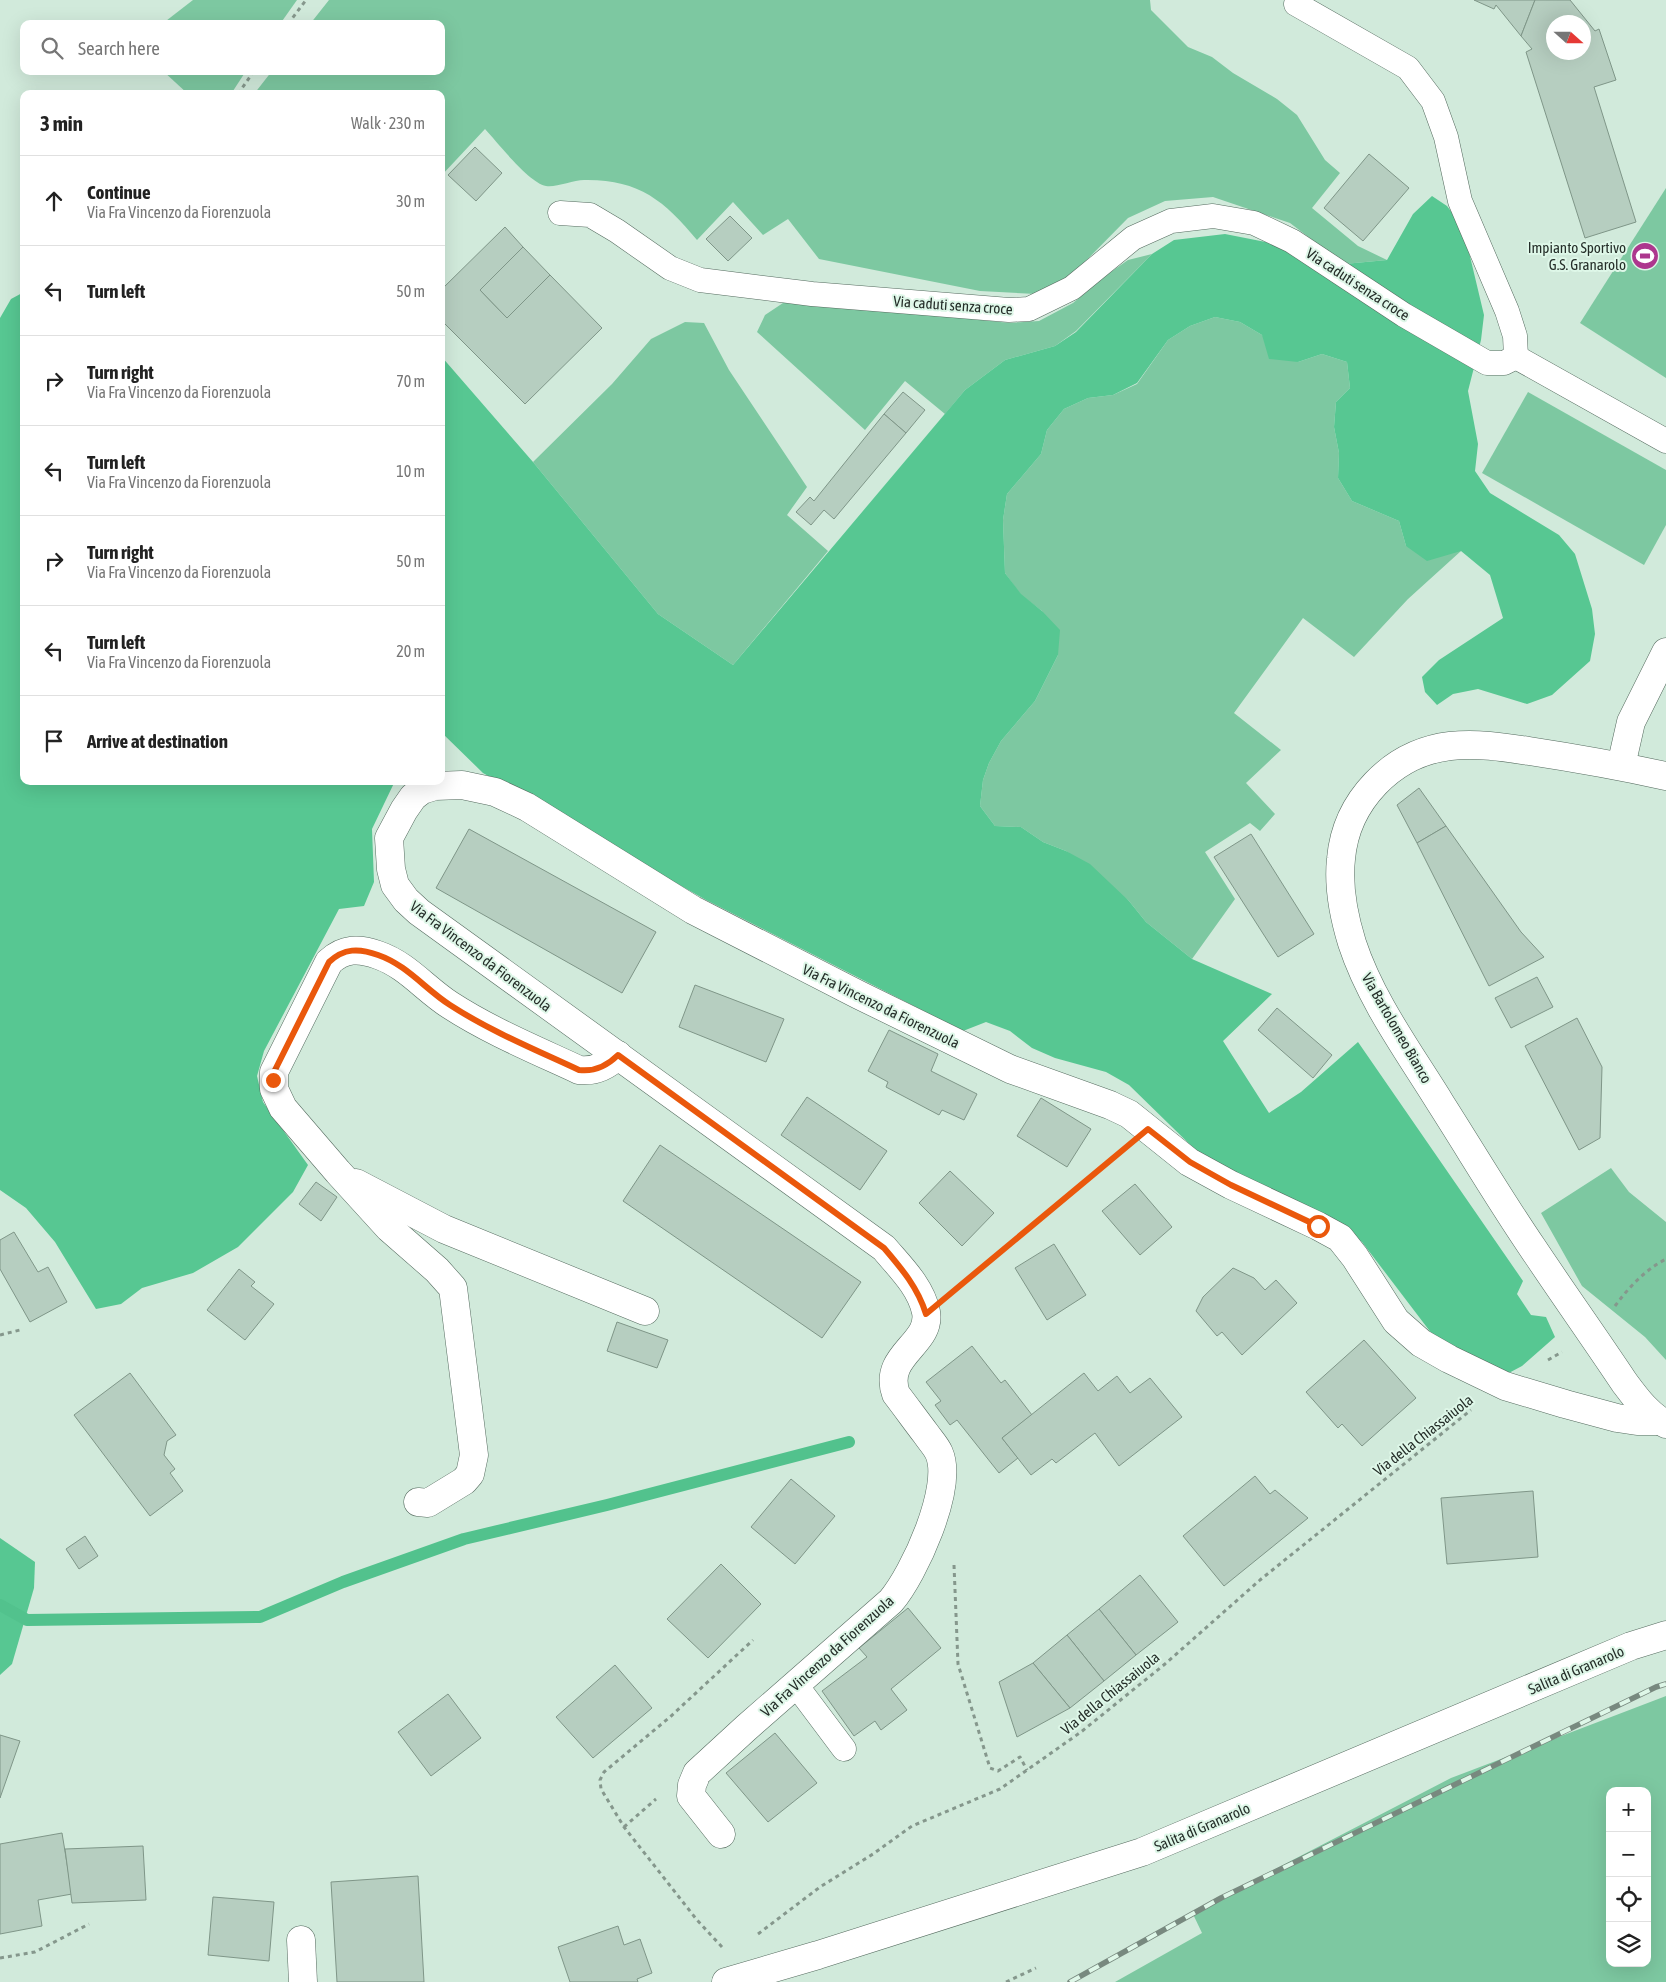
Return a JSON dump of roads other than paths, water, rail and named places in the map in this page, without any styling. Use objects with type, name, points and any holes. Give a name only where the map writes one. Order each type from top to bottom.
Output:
[{"type":"street","points":[[1621,766],[1631,722],[1666,652]]},
{"type":"street","name":"Via Bartolomeo Bianco","points":[[1663,1422],[1639,1403],[1530,1245],[1389,1021],[1361,967],[1352,943],[1342,889],[1341,859],[1347,831],[1356,811],[1377,781],[1394,767],[1435,749],[1462,745],[1489,746],[1566,756],[1666,776]]},
{"type":"street","name":"Via Fra Vincenzo da Fiorenzuola","points":[[444,785],[422,790],[413,798],[404,810],[389,838],[391,869],[395,885],[406,900],[419,912],[884,1248],[909,1278],[921,1297],[926,1314],[922,1333],[900,1360],[893,1374],[893,1385],[896,1394],[939,1452],[943,1468],[933,1516],[916,1561],[901,1589],[872,1619],[697,1774],[692,1785],[691,1796],[721,1834]]},
{"type":"street","name":"Via Fra Vincenzo da Fiorenzuola","points":[[445,785],[462,785],[495,792],[527,807],[693,910],[850,991],[1010,1069],[1110,1105],[1129,1114],[1190,1162],[1231,1185],[1340,1238],[1355,1257],[1396,1321],[1421,1343],[1505,1386],[1617,1418],[1663,1422]]},
{"type":"street","points":[[418,1502],[428,1503],[464,1481],[470,1474],[473,1465],[474,1455],[453,1288],[437,1270],[388,1228],[283,1108],[274,1089],[274,1072],[329,962],[344,951],[353,950],[365,951],[390,960],[401,966],[465,1015],[579,1070],[594,1070],[610,1063],[618,1055]]},
{"type":"street","points":[[338,1172],[444,1229],[645,1311]]},
{"type":"street","name":"Salita di Granarolo","points":[[726,1982],[818,1955],[1142,1852],[1622,1650],[1666,1635]]},
{"type":"street","points":[[301,1940],[303,1982]]},
{"type":"lane","points":[[1296,4],[1408,68],[1433,102],[1446,136],[1460,201],[1507,310],[1515,336],[1516,358],[1666,441]]},
{"type":"lane","name":"Via caduti senza croce","points":[[560,213],[590,215],[617,231],[670,268],[700,280],[812,294],[1008,310],[1029,309],[1072,288],[1133,238],[1171,221],[1213,216],[1254,223],[1292,242],[1404,315],[1487,363],[1504,363],[1516,358]]},
{"type":"lane","points":[[796,1685],[844,1749]]},
{"type":"waterway","points":[[0,1605],[27,1620],[260,1617],[343,1582],[464,1539],[607,1505],[849,1442]]},
{"type":"railway","points":[[1070,1982],[1221,1898],[1656,1687],[1666,1684]]},
{"type":"place","name":"Impianto Sportivo G.S. Granarolo","points":[[1645,256]]}]
